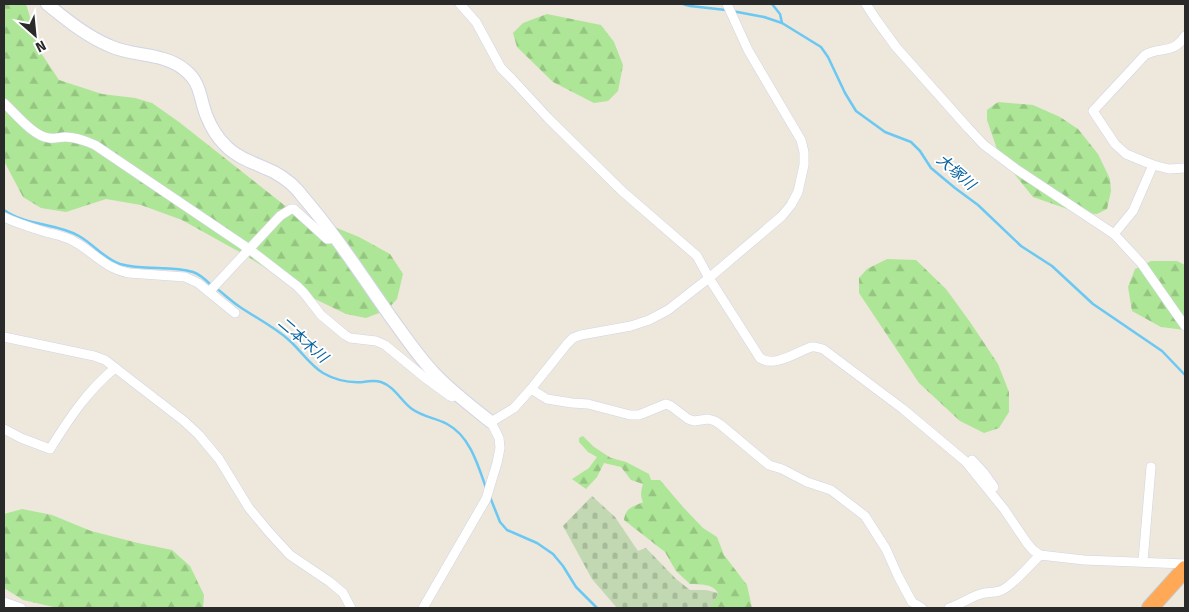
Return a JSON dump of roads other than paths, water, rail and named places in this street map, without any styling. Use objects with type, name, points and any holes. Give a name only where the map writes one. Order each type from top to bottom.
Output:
[{"type":"highway","points":[[1150,608],[1185,569]]},
{"type":"street","points":[[48,4],[81,31],[104,44],[124,51],[172,61],[185,70],[195,82],[201,94],[206,116],[215,134],[226,147],[239,156],[277,173],[292,185],[334,237],[414,349],[434,373],[491,422],[499,438],[500,448],[486,499],[423,608]]},
{"type":"street","points":[[460,4],[476,22],[501,68],[548,118],[622,191],[697,256],[708,278],[760,358],[764,361],[772,362],[811,347],[822,349],[903,409],[965,461],[996,498],[1027,543],[1040,555],[1084,560],[1185,564]]},
{"type":"street","points":[[866,4],[896,47],[968,128],[984,144],[1016,169],[1114,234],[1141,263],[1185,326]]},
{"type":"street","points":[[491,422],[514,408],[574,338],[581,334],[631,326],[649,320],[668,310],[782,216],[791,205],[798,192],[804,165],[804,152],[801,140],[748,50],[730,9]]},
{"type":"street","points":[[1185,36],[1181,42],[1170,49],[1145,55],[1093,111],[1115,144],[1126,154],[1169,169],[1185,168]]},
{"type":"street","points":[[4,103],[41,136],[48,138],[76,138],[95,145],[249,249],[304,293],[321,315],[345,335],[350,338],[376,341],[385,345],[424,378],[450,396],[458,394]]},
{"type":"street","points":[[1114,234],[1133,211],[1153,165]]},
{"type":"street","points":[[212,288],[280,216],[292,208],[327,239],[334,237]]},
{"type":"street","points":[[4,217],[23,225],[67,238],[102,262],[120,271],[185,277],[212,288],[235,313]]},
{"type":"street","points":[[4,337],[105,360],[184,421],[199,435],[219,459],[249,508],[268,531],[290,554],[330,582],[343,594],[352,608]]},
{"type":"street","points":[[4,429],[50,449],[74,410],[101,379],[115,368]]},
{"type":"street","points":[[531,389],[547,399],[588,404],[630,415],[639,415],[666,404],[688,419],[694,421],[708,419],[715,421],[769,465],[782,469],[807,482],[831,490],[865,516],[886,549],[912,602],[922,608]]},
{"type":"street","points":[[967,455],[984,473],[996,490],[996,498]]},
{"type":"street","points":[[1143,561],[1151,467]]},
{"type":"street","points":[[949,608],[975,596],[984,593],[996,593],[1006,588],[1040,555]]},
{"type":"street","points":[[4,602],[21,608]]},
{"type":"waterway","name":"大塚川","points":[[683,4],[726,10]]},
{"type":"waterway","points":[[772,4],[780,14],[782,23]]},
{"type":"waterway","name":"大塚川","points":[[732,11],[764,17],[782,23],[821,47],[856,111],[885,132],[911,142],[920,151],[931,168],[978,205],[1021,246],[1052,266],[1093,304],[1162,351],[1185,375]]},
{"type":"waterway","name":"二本木川","points":[[4,210],[22,219],[61,229],[79,236],[109,259],[120,264],[193,272],[211,285]]},
{"type":"waterway","name":"二本木川","points":[[216,288],[237,305],[284,336],[323,373],[347,381],[374,381],[386,384],[416,412],[443,422],[455,429],[472,452],[486,488]]},
{"type":"waterway","name":"二本木川","points":[[490,497],[500,522],[507,530],[537,543],[553,554],[576,587],[597,608]]}]
